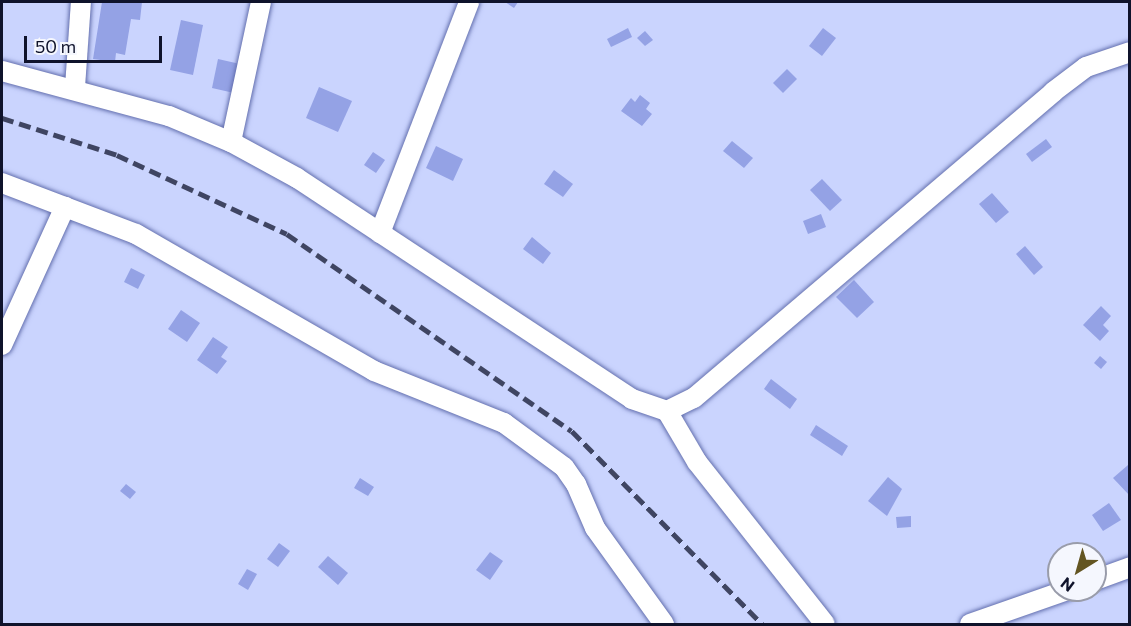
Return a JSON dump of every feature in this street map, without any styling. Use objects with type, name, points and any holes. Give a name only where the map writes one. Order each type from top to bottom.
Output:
[{"type":"street","points":[[75,87],[81,2]]},
{"type":"street","points":[[231,142],[261,2]]},
{"type":"street","points":[[380,233],[469,2]]},
{"type":"street","points":[[667,411],[694,398],[1053,92],[1086,67],[1130,52]]},
{"type":"street","points":[[2,71],[75,87],[169,116],[231,142],[297,178],[632,399],[667,411],[697,462],[825,624]]},
{"type":"street","points":[[2,183],[136,234],[374,371],[418,392],[496,419],[547,453],[576,484],[595,528],[664,624]]},
{"type":"street","points":[[2,345],[65,207]]},
{"type":"street","points":[[1107,576],[1130,567]]},
{"type":"street","points":[[970,624],[1047,597]]},
{"type":"building","points":[[102,2],[142,2],[140,20],[131,19],[125,55],[116,53],[115,62],[93,59]]},
{"type":"building","points":[[505,2],[518,2],[514,8]]},
{"type":"building","points":[[181,20],[203,25],[193,75],[170,70]]},
{"type":"building","points":[[628,28],[632,37],[611,47],[607,39]]},
{"type":"building","points":[[823,28],[836,38],[822,56],[809,46]]},
{"type":"building","points":[[645,31],[653,40],[645,46],[637,38]]},
{"type":"building","points":[[218,59],[240,64],[234,93],[212,88]]},
{"type":"building","points":[[787,69],[797,79],[783,93],[773,83]]},
{"type":"building","points":[[319,87],[352,101],[338,132],[306,118]]},
{"type":"building","points":[[640,95],[650,103],[646,109],[652,114],[642,126],[621,111],[631,98],[635,102]]},
{"type":"building","points":[[1046,139],[1052,147],[1032,162],[1026,154]]},
{"type":"building","points":[[732,141],[753,158],[744,168],[723,151]]},
{"type":"building","points":[[436,146],[463,159],[453,181],[426,168]]},
{"type":"building","points":[[373,152],[385,160],[376,173],[364,165]]},
{"type":"building","points":[[554,170],[573,184],[563,197],[544,184]]},
{"type":"building","points":[[822,179],[842,200],[830,211],[810,190]]},
{"type":"building","points":[[992,193],[1009,212],[996,223],[979,204]]},
{"type":"building","points":[[821,214],[826,227],[808,234],[803,221]]},
{"type":"building","points":[[532,237],[551,253],[543,264],[523,249]]},
{"type":"building","points":[[1025,246],[1043,267],[1034,275],[1016,254]]},
{"type":"building","points":[[131,268],[145,275],[138,289],[124,282]]},
{"type":"building","points":[[854,280],[874,302],[857,318],[836,297]]},
{"type":"building","points":[[1101,306],[1111,316],[1103,325],[1109,331],[1100,341],[1083,325]]},
{"type":"building","points":[[181,310],[200,323],[187,342],[168,329]]},
{"type":"building","points":[[213,337],[228,347],[221,357],[227,361],[217,374],[197,360]]},
{"type":"building","points":[[1100,356],[1107,362],[1101,369],[1094,363]]},
{"type":"building","points":[[771,379],[797,399],[790,409],[764,389]]},
{"type":"building","points":[[816,425],[848,446],[842,456],[810,435]]},
{"type":"building","points":[[1128,465],[1130,466],[1130,496],[1113,478]]},
{"type":"building","points":[[888,477],[902,489],[887,516],[868,501]]},
{"type":"building","points":[[360,478],[374,487],[368,496],[354,488]]},
{"type":"building","points":[[126,484],[136,492],[130,499],[120,491]]},
{"type":"building","points":[[1109,503],[1121,520],[1103,531],[1092,515]]},
{"type":"building","points":[[911,516],[911,527],[897,528],[896,517]]},
{"type":"building","points":[[279,543],[290,551],[278,567],[267,559]]},
{"type":"building","points":[[490,552],[503,561],[490,580],[476,570]]},
{"type":"building","points":[[328,556],[348,573],[338,585],[318,567]]},
{"type":"building","points":[[247,569],[257,574],[248,590],[238,584]]},
{"type":"railway","points":[[2,118],[117,155],[287,234],[572,431],[762,624]]}]
